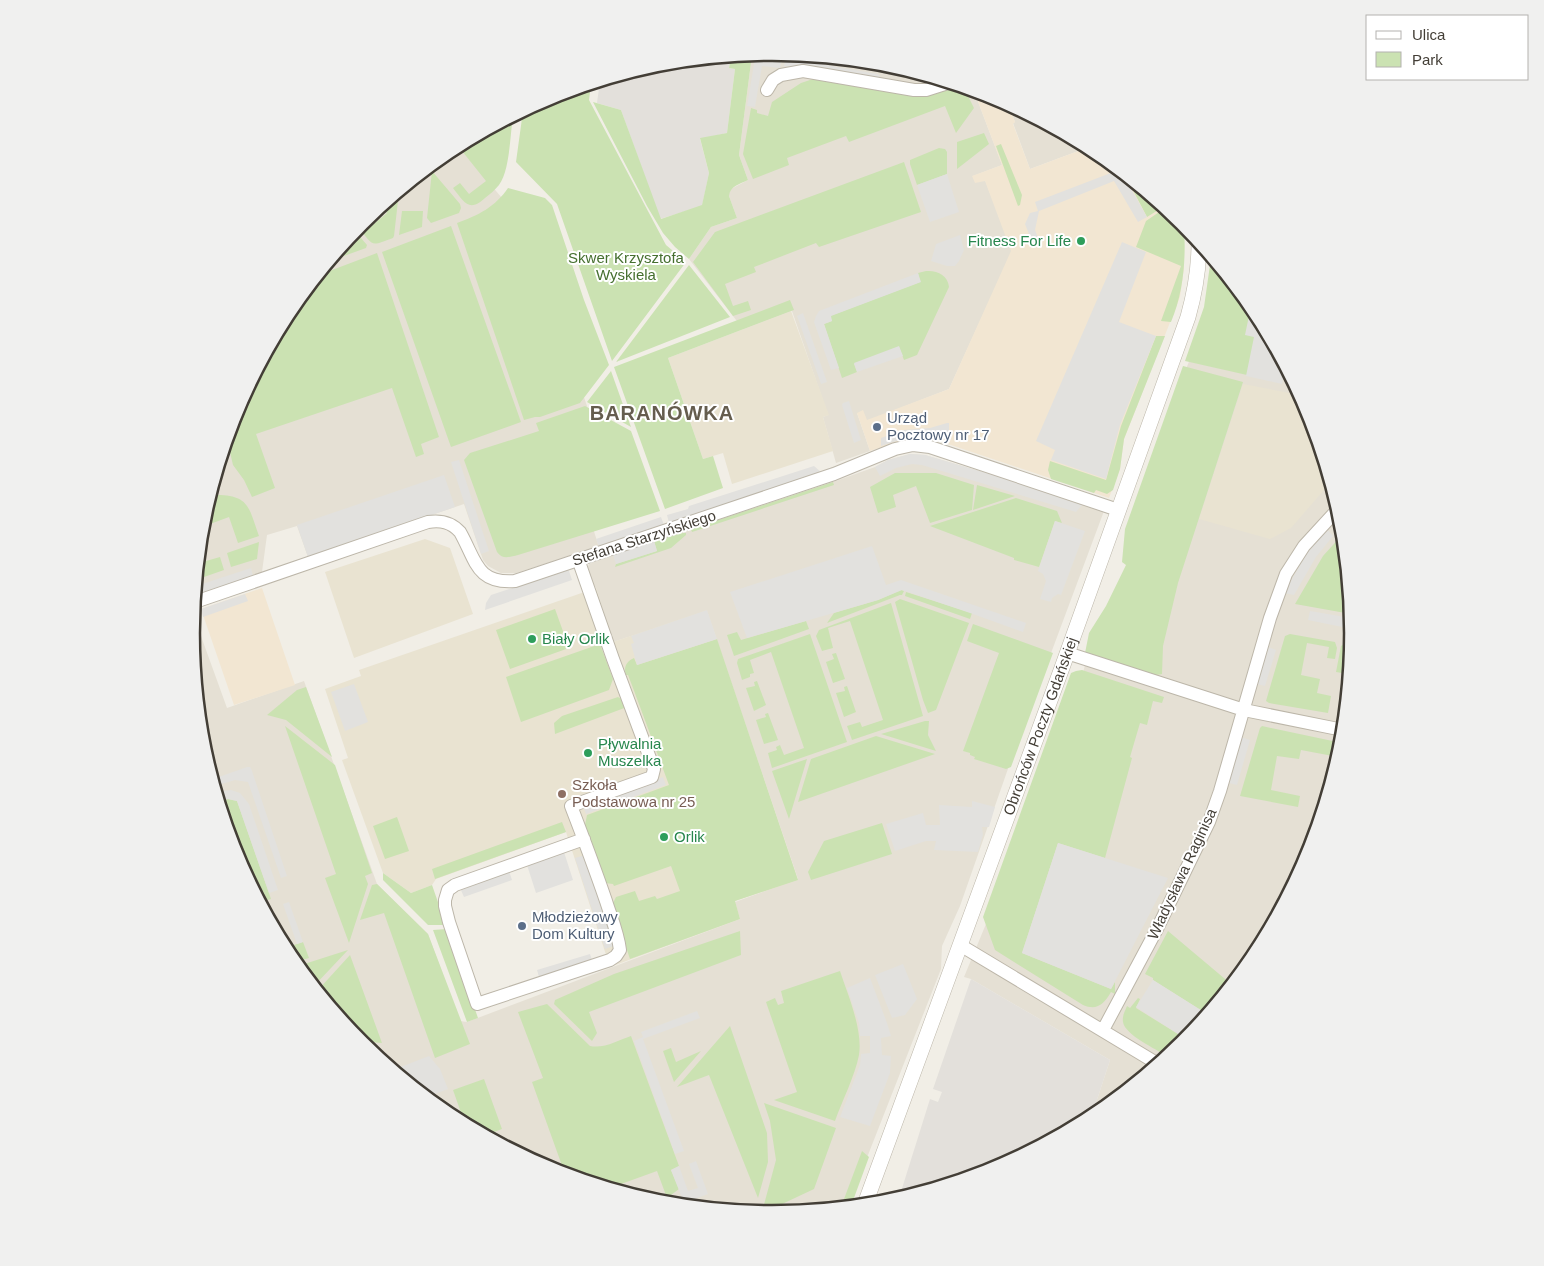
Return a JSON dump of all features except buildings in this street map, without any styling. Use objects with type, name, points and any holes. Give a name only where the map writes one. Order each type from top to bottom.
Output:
[{"type":"street","points":[[767,90],[773,80],[781,74],[803,71],[914,90],[926,90],[937,86]]},
{"type":"street","name":"Obrońców Poczty Gdańskiej","points":[[868,1197],[1188,317],[1198,274],[1199,253]]},
{"type":"street","name":"Stefana Starzyńskiego","points":[[201,600],[419,525],[436,521],[449,523],[460,532],[484,575],[495,580],[515,581],[825,477],[895,449],[914,445],[936,449],[1118,510]]},
{"type":"street","name":"Władysława Raginisa","points":[[1103,1030],[1157,929],[1209,822],[1270,618],[1286,574],[1304,546],[1332,516]]},
{"type":"street","points":[[578,559],[654,769],[652,777],[572,806],[584,839],[619,941],[620,950],[610,960],[477,1004],[449,922],[445,900],[448,890],[454,885],[584,839]]},
{"type":"street","points":[[1067,653],[1244,710],[1336,729]]},
{"type":"street","points":[[960,945],[1152,1060]]},
{"type":"shaded area","points":[[754,61],[781,62],[780,68],[762,66],[755,107],[747,106]]},
{"type":"shaded area","points":[[785,61],[809,62],[878,74],[884,82],[784,66]]},
{"type":"shaded area","points":[[751,62],[809,62],[884,72],[920,81],[977,100],[1002,165],[973,176],[985,180],[1012,251],[949,389],[867,421],[857,413],[870,451],[836,463],[823,417],[828,415],[792,311],[743,329],[689,259],[711,227],[737,218],[729,192],[748,180],[739,155]]},
{"type":"shaded area","points":[[730,63],[729,68],[735,69],[727,133],[700,139],[709,173],[702,206],[660,219],[621,110],[597,103],[599,89],[624,81],[660,72]]},
{"type":"shaded area","points":[[977,100],[1012,114],[1015,122],[1013,124],[1030,169],[1079,151],[1120,179],[1149,203],[1184,237],[1184,268],[1180,297],[1124,439],[1120,469],[1109,498],[930,438],[903,440],[870,451],[857,413],[863,410],[867,420],[949,389],[1011,251],[985,181],[975,183],[972,176],[1002,165]]},
{"type":"shaded area","points":[[1012,114],[1079,151],[1030,169],[1013,123],[1015,122]]},
{"type":"shaded area","points":[[463,152],[524,224],[606,461],[589,516],[599,547],[516,573],[501,573],[488,566],[483,560],[464,504],[308,557],[297,526],[267,535],[262,572],[201,594],[211,521],[220,485],[244,414],[259,380],[297,315],[342,256],[395,203],[424,179]]},
{"type":"shaded area","points":[[1111,173],[1131,188],[1147,217],[1138,222],[1114,181],[1039,211],[1035,230],[1040,243],[1033,244],[1025,224],[1030,213],[1038,211],[1035,202]]},
{"type":"shaded area","points":[[947,174],[959,212],[930,222],[917,185]]},
{"type":"shaded area","points":[[960,235],[964,250],[955,266],[947,266],[931,261],[936,244]]},
{"type":"shaded area","points":[[1122,242],[1146,252],[1119,322],[1156,336],[1120,425],[1106,479],[1051,460],[1055,450],[1036,441]]},
{"type":"shaded area","points":[[918,273],[921,282],[831,316],[832,321],[824,324],[839,368],[831,370],[814,322],[819,311]]},
{"type":"shaded area","points":[[791,311],[829,415],[823,417],[833,451],[732,484],[723,453],[703,459],[668,358]]},
{"type":"shaded area","points":[[803,313],[827,382],[821,384],[797,316]]},
{"type":"shaded area","points":[[1246,313],[1285,380],[1313,449],[1333,521],[1343,596],[1343,670],[1339,708],[1333,745],[1313,817],[1285,886],[1267,919],[1226,981],[1202,1010],[1149,1063],[1096,1104],[1110,1060],[971,979],[964,977],[1034,808],[1083,673],[1093,633],[1128,564],[1181,382],[1204,323]]},
{"type":"shaded area","points":[[1249,318],[1283,377],[1282,384],[1246,376],[1254,337],[1245,335]]},
{"type":"shaded area","points":[[899,346],[903,356],[857,372],[854,363]]},
{"type":"shaded area","points":[[1243,384],[1291,393],[1313,449],[1325,489],[1291,528],[1270,539],[1199,519]]},
{"type":"shaded area","points":[[849,401],[861,440],[854,443],[842,405]]},
{"type":"shaded area","points":[[949,423],[949,432],[931,437],[903,439],[881,446],[881,438],[904,430],[930,428]]},
{"type":"shaded area","points":[[910,454],[925,455],[1104,511],[1010,763],[960,906],[942,946],[941,969],[851,1199],[809,1204],[735,1204],[660,1194],[624,1185],[553,1161],[519,1146],[486,1128],[424,1087],[368,1037],[318,981],[277,919],[259,886],[231,817],[211,745],[201,670],[200,633],[227,708],[304,681],[377,884],[428,934],[460,1021],[467,1022],[740,919],[735,902],[798,879],[707,611],[613,642],[596,588],[588,577],[587,569],[589,564],[613,555],[833,482],[875,467],[888,460]]},
{"type":"shaded area","points":[[910,454],[925,455],[996,476],[1082,505],[1076,512],[922,465],[912,464],[896,468],[880,476],[875,467],[888,460]]},
{"type":"shaded area","points":[[459,460],[489,551],[481,554],[451,462]]},
{"type":"shaded area","points":[[814,466],[821,472],[669,523],[667,515],[688,509],[689,506]]},
{"type":"shaded area","points":[[444,475],[455,507],[308,557],[297,525]]},
{"type":"shaded area","points":[[661,517],[664,525],[599,547],[596,539]]},
{"type":"shaded area","points":[[1055,521],[1085,531],[1061,595],[1058,594],[1052,598],[1051,602],[1040,599],[1046,581],[1043,574],[1038,571]]},
{"type":"shaded area","points":[[1327,529],[1333,536],[1316,557],[1294,595],[1284,593],[1308,551]]},
{"type":"shaded area","points":[[425,539],[450,548],[473,614],[354,658],[325,572]]},
{"type":"shaded area","points":[[654,541],[657,551],[616,564],[613,555]]},
{"type":"shaded area","points":[[872,546],[886,585],[901,580],[1026,623],[1023,632],[902,590],[878,600],[747,638],[730,592]]},
{"type":"shaded area","points":[[251,568],[253,576],[201,594],[202,584]]},
{"type":"shaded area","points":[[568,570],[572,580],[485,610],[486,603],[491,595]]},
{"type":"shaded area","points":[[262,588],[295,685],[234,705],[201,609]]},
{"type":"shaded area","name":"Szkoła Podstawowa nr 25","points":[[596,588],[613,642],[707,610],[798,880],[735,901],[740,919],[610,967],[566,832],[436,879],[432,885],[411,893],[383,873],[342,760],[348,758],[325,689],[361,676],[359,670]]},
{"type":"shaded area","points":[[245,594],[248,601],[203,617],[201,609]]},
{"type":"shaded area","points":[[707,610],[717,639],[637,665],[631,644],[634,643],[631,636]]},
{"type":"shaded area","points":[[1310,611],[1344,617],[1344,627],[1308,620]]},
{"type":"shaded area","points":[[1268,647],[1276,650],[1265,686],[1257,684]]},
{"type":"shaded area","points":[[354,684],[368,722],[345,731],[331,692]]},
{"type":"shaded area","points":[[1241,737],[1250,740],[1237,785],[1229,783]]},
{"type":"shaded area","points":[[250,767],[287,876],[281,878],[248,782],[235,780],[221,784],[219,777]]},
{"type":"shaded area","points":[[663,777],[666,785],[586,814],[583,806]]},
{"type":"shaded area","points":[[231,790],[240,793],[249,804],[278,890],[269,893],[237,801],[226,800],[223,791]]},
{"type":"shaded area","points":[[972,801],[995,807],[989,827],[982,827],[983,835],[978,852],[934,850],[936,841],[926,841],[895,851],[886,824],[923,813],[926,825],[940,825],[939,805],[972,807]]},
{"type":"shaded area","points":[[1058,843],[1168,878],[1111,989],[1022,953]]},
{"type":"shaded area","points":[[564,852],[573,880],[536,893],[527,865]]},
{"type":"shaded area","points":[[585,855],[616,945],[605,949],[575,858]]},
{"type":"shaded area","points":[[509,871],[512,880],[464,897],[460,888]]},
{"type":"shaded area","points":[[289,902],[303,942],[297,944],[283,904]]},
{"type":"shaded area","points":[[590,954],[592,960],[539,977],[537,970]]},
{"type":"shaded area","points":[[903,964],[917,999],[905,1015],[892,1018],[875,975]]},
{"type":"shaded area","points":[[870,978],[891,1036],[881,1038],[882,1055],[891,1056],[890,1073],[870,1126],[840,1117],[860,1065],[861,1054],[870,1053],[870,1036],[860,1036],[859,1023],[847,988]]},
{"type":"shaded area","points":[[971,979],[1110,1060],[1096,1104],[1058,1128],[1025,1146],[991,1161],[956,1174],[902,1190],[930,1099],[938,1102],[942,1092],[933,1089]]},
{"type":"shaded area","points":[[1153,980],[1201,1011],[1179,1034],[1136,1007]]},
{"type":"shaded area","points":[[697,1011],[700,1018],[643,1039],[684,1151],[675,1154],[634,1041],[643,1037],[641,1032]]},
{"type":"shaded area","points":[[429,1056],[440,1069],[448,1089],[434,1094],[400,1067]]},
{"type":"shaded area","points":[[696,1161],[708,1194],[694,1199],[682,1198],[671,1170],[679,1166],[688,1191],[698,1188],[689,1164]]},
{"type":"green space","points":[[751,62],[739,155],[748,180],[733,188],[729,196],[737,218],[711,227],[689,259],[663,233],[593,102],[621,110],[661,219],[702,205],[709,173],[700,138],[727,133],[735,69],[729,68],[730,63]]},
{"type":"green space","points":[[816,78],[923,96],[945,89],[968,97],[974,108],[956,133],[945,106],[849,142],[846,136],[787,158],[789,165],[753,179],[743,154],[751,108],[757,110],[757,113],[768,116],[772,102],[801,83]]},
{"type":"green space","name":"Skwer Krzysztofa Wyskiela","points":[[590,91],[589,100],[666,245],[686,262],[612,361],[557,204],[516,162],[522,119]]},
{"type":"green space","points":[[512,124],[505,171],[503,179],[496,189],[475,205],[471,205],[460,198],[453,188],[460,183],[469,194],[486,181],[463,152]]},
{"type":"green space","points":[[984,133],[989,144],[957,169],[957,142]]},
{"type":"green space","points":[[1001,144],[1022,195],[1020,205],[1018,206],[996,146]]},
{"type":"green space","points":[[939,148],[945,149],[947,152],[947,174],[917,185],[910,160]]},
{"type":"green space","points":[[904,162],[921,212],[819,247],[816,243],[754,267],[756,272],[725,284],[733,306],[748,301],[751,310],[733,316],[693,262],[715,232]]},
{"type":"green space","points":[[433,173],[460,204],[461,208],[459,213],[431,223],[427,218]]},
{"type":"green space","points":[[508,188],[545,198],[552,205],[584,300],[609,365],[580,403],[540,417],[524,420],[457,223],[486,210]]},
{"type":"green space","points":[[1133,189],[1157,211],[1147,217]]},
{"type":"green space","points":[[398,200],[393,238],[380,243],[372,243],[363,234],[387,213],[386,212]]},
{"type":"green space","points":[[402,211],[423,211],[422,227],[399,235]]},
{"type":"green space","points":[[1159,212],[1185,238],[1183,274],[1179,298],[1171,322],[1161,321],[1181,266],[1136,247],[1146,221]]},
{"type":"green space","points":[[451,226],[521,422],[451,447],[382,252]]},
{"type":"green space","points":[[360,237],[367,245],[366,248],[341,257]]},
{"type":"green space","points":[[377,253],[439,437],[421,444],[424,454],[416,457],[392,388],[256,434],[275,488],[252,497],[244,480],[233,465],[231,449],[259,380],[277,347],[297,315],[330,271]]},
{"type":"green space","points":[[689,265],[730,317],[616,362]]},
{"type":"green space","points":[[1210,266],[1226,285],[1254,326],[1255,337],[1247,375],[1185,361],[1204,307]]},
{"type":"green space","points":[[934,271],[944,276],[949,287],[917,355],[904,360],[899,347],[854,364],[857,372],[842,378],[824,324],[832,321],[830,316],[920,282],[918,273]]},
{"type":"green space","points":[[790,300],[794,310],[668,358],[703,459],[713,456],[723,488],[665,509],[614,367]]},
{"type":"green space","points":[[1156,336],[1165,336],[1124,439],[1120,469],[1113,490],[1107,494],[1096,490],[1094,493],[1051,479],[1048,470],[1050,461],[1106,480],[1121,426]]},
{"type":"green space","points":[[1183,366],[1243,382],[1178,583],[1163,646],[1162,674],[1151,676],[1085,653],[1089,633],[1106,606],[1126,565],[1122,562],[1125,529]]},
{"type":"green space","points":[[611,371],[631,427],[587,402]]},
{"type":"green space","points":[[585,406],[631,431],[660,511],[518,555],[502,556],[497,552],[464,460],[470,453],[539,431],[536,423]]},
{"type":"green space","points":[[895,473],[936,473],[974,485],[972,510],[930,523],[916,486],[893,495],[896,507],[878,513],[870,487]]},
{"type":"green space","points":[[833,482],[834,485],[692,532],[691,529]]},
{"type":"green space","points":[[977,485],[1015,496],[973,510]]},
{"type":"green space","points":[[217,495],[236,498],[247,505],[259,536],[238,543],[229,517],[211,524]]},
{"type":"green space","points":[[1016,498],[1057,511],[1062,523],[1055,521],[1039,567],[1014,560],[1014,558],[930,526]]},
{"type":"green space","points":[[686,533],[686,535],[671,548],[615,567],[616,564],[657,551],[654,541]]},
{"type":"green space","points":[[1336,541],[1343,613],[1295,604],[1323,556]]},
{"type":"green space","points":[[259,542],[257,559],[231,567],[227,553]]},
{"type":"green space","points":[[220,557],[224,570],[204,577],[205,561]]},
{"type":"green space","points":[[901,590],[904,591],[902,595],[827,623],[834,613],[878,600]]},
{"type":"green space","points":[[906,592],[972,613],[970,619],[905,596]]},
{"type":"green space","points":[[900,599],[969,623],[936,710],[928,713],[895,602]]},
{"type":"green space","points":[[891,603],[923,716],[852,740],[847,726],[860,722],[862,727],[883,720],[850,621],[828,628],[833,648],[822,651],[816,636],[819,630]]},
{"type":"green space","name":"Biały Orlik","points":[[555,609],[569,648],[510,669],[496,630]]},
{"type":"green space","points":[[806,621],[809,629],[734,656],[727,635],[737,632],[741,640]]},
{"type":"green space","points":[[973,624],[1053,653],[1011,767],[1006,769],[974,759],[975,757],[970,755],[970,753],[963,751],[999,653],[967,641]]},
{"type":"green space","points":[[810,634],[847,742],[772,768],[768,753],[777,750],[776,747],[780,745],[784,755],[804,748],[771,652],[750,660],[754,673],[742,680],[737,663],[738,659]]},
{"type":"green space","points":[[1290,634],[1335,642],[1337,648],[1335,659],[1327,658],[1329,647],[1307,643],[1301,675],[1320,679],[1317,693],[1331,696],[1328,713],[1266,701],[1285,636]]},
{"type":"green space","points":[[717,639],[798,880],[735,901],[740,919],[630,959],[612,905],[616,897],[635,891],[639,901],[655,896],[657,899],[680,891],[671,866],[614,886],[613,884],[605,883],[585,825],[587,815],[669,785],[628,675],[626,675],[625,667],[634,658],[637,665]]},
{"type":"green space","points":[[600,644],[613,679],[609,690],[521,722],[506,677]]},
{"type":"green space","points":[[1344,644],[1343,673],[1336,672],[1341,646]]},
{"type":"green space","points":[[836,653],[845,679],[833,683],[826,662],[834,659],[832,654]]},
{"type":"green space","points":[[1082,670],[1164,697],[1162,703],[1153,701],[1147,725],[1140,723],[1105,858],[1058,843],[1022,953],[1111,989],[1115,982],[1115,994],[1111,992],[1103,1003],[1096,1007],[1083,1005],[995,950],[983,917],[1071,673]]},
{"type":"green space","points":[[757,681],[766,705],[754,711],[746,688],[755,686],[754,682]]},
{"type":"green space","points":[[847,686],[856,712],[844,717],[836,693],[845,691],[844,687]]},
{"type":"green space","points":[[306,687],[332,757],[286,720],[267,715],[297,690]]},
{"type":"green space","points":[[618,697],[623,700],[627,707],[555,734],[554,723],[562,716]]},
{"type":"green space","points":[[768,713],[778,740],[764,744],[756,720],[766,717],[765,714]]},
{"type":"green space","points":[[929,721],[928,735],[936,751],[881,734]]},
{"type":"green space","points":[[285,726],[335,765],[372,873],[365,876],[368,884],[349,943],[325,878],[336,874]]},
{"type":"green space","points":[[1262,726],[1334,741],[1330,756],[1301,750],[1299,759],[1277,756],[1271,790],[1300,796],[1298,807],[1240,796]]},
{"type":"green space","points":[[876,736],[935,754],[798,802],[811,759]]},
{"type":"green space","points":[[807,759],[789,819],[772,771]]},
{"type":"green space","points":[[226,800],[237,801],[271,899],[267,900],[259,886],[244,852]]},
{"type":"green space","points":[[397,817],[409,851],[385,859],[373,826]]},
{"type":"green space","points":[[562,822],[566,832],[435,879],[432,869]]},
{"type":"green space","points":[[882,823],[892,854],[811,880],[808,872],[824,841]]},
{"type":"green space","points":[[383,873],[411,893],[432,885],[446,925],[428,925],[383,880]]},
{"type":"green space","points":[[377,884],[428,934],[470,1044],[435,1058],[384,913],[360,920],[372,885]]},
{"type":"green space","points":[[447,929],[478,1018],[467,1022],[433,930]]},
{"type":"green space","points":[[740,931],[741,955],[589,1012],[597,1033],[592,1041],[554,1004],[555,1000],[614,974]]},
{"type":"green space","points":[[1168,931],[1227,980],[1201,1011],[1145,974]]},
{"type":"green space","points":[[303,942],[309,958],[303,960],[293,945]]},
{"type":"green space","points":[[348,950],[318,981],[306,964]]},
{"type":"green space","points":[[350,955],[382,1043],[373,1042],[342,1010],[322,986]]},
{"type":"green space","points":[[840,971],[857,1024],[860,1045],[855,1071],[835,1121],[774,1100],[797,1092],[766,1002],[775,998],[778,1005],[784,1003],[781,991]]},
{"type":"green space","points":[[1138,998],[1140,999],[1136,1008],[1179,1034],[1160,1052],[1135,1037],[1125,1027],[1123,1022],[1124,1014],[1127,1006],[1130,1008]]},
{"type":"green space","points":[[547,1004],[590,1046],[606,1045],[631,1036],[679,1166],[671,1170],[679,1189],[670,1196],[666,1195],[657,1171],[621,1184],[561,1164],[532,1082],[543,1078],[518,1012]]},
{"type":"green space","points":[[730,1026],[767,1133],[768,1162],[758,1198],[709,1075],[677,1087]]},
{"type":"green space","points":[[671,1048],[676,1062],[701,1051],[674,1082],[663,1051]]},
{"type":"green space","points":[[484,1079],[502,1129],[494,1132],[461,1112],[453,1090]]},
{"type":"green space","points":[[764,1103],[836,1128],[814,1189],[780,1205],[764,1205],[776,1160],[770,1121]]},
{"type":"green space","points":[[862,1151],[869,1157],[854,1199],[843,1200]]},
{"type":"place","name":"Fitness For Life","points":[[1081,241]]},
{"type":"place","name":"Urząd Pocztowy nr 17","points":[[877,427]]},
{"type":"place","name":"Biały Orlik","points":[[532,639]]},
{"type":"place","name":"Pływalnia Muszelka","points":[[588,753]]},
{"type":"place","name":"Szkoła Podstawowa nr 25","points":[[562,794]]},
{"type":"place","name":"Orlik","points":[[664,837]]},
{"type":"place","name":"Młodzieżowy Dom Kultury","points":[[522,926]]},
{"type":"district","name":"BARANÓWKA","points":[[662,413]]}]
